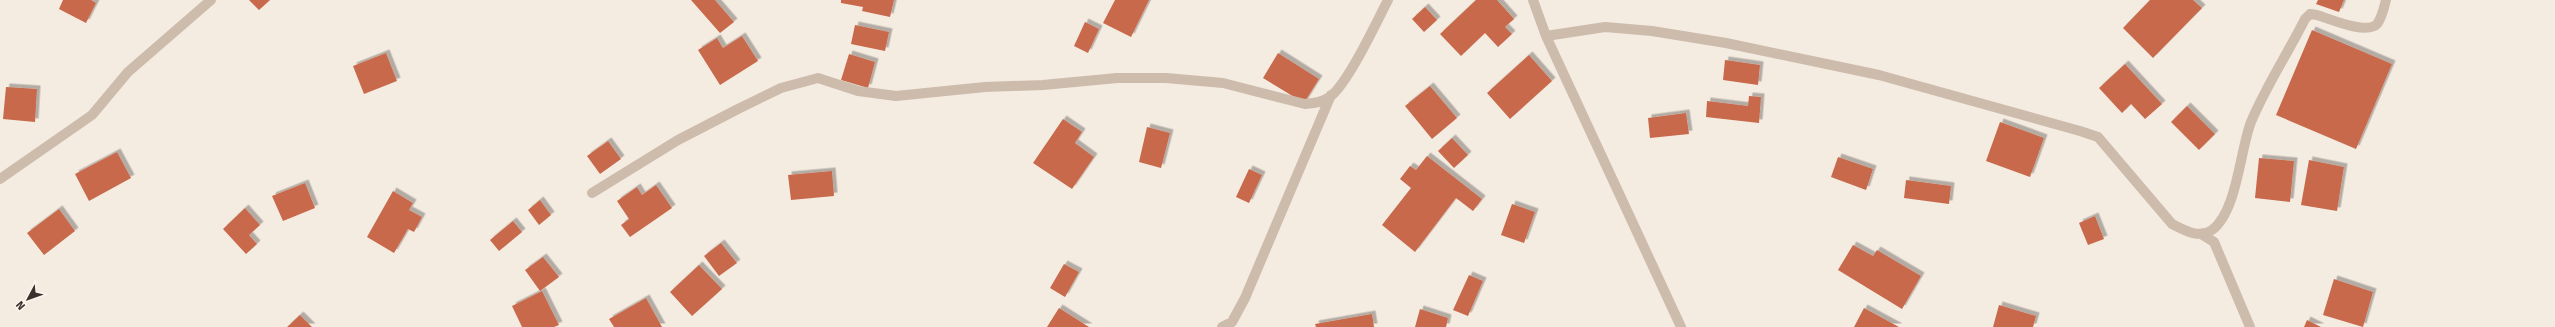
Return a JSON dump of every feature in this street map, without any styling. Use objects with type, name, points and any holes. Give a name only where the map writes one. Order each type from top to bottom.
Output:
[{"type":"street","points":[[0,179],[92,115],[128,72],[211,0]]},
{"type":"street","points":[[1222,327],[1232,322],[1245,298],[1331,96],[1344,81],[1388,0]]},
{"type":"street","points":[[1533,0],[1546,36],[1681,327]]},
{"type":"street","points":[[2201,234],[2211,230],[2224,216],[2251,123],[2305,19],[2310,14],[2317,15],[2367,28],[2376,25],[2380,20],[2386,0]]},
{"type":"street","points":[[1546,36],[1605,27],[1652,31],[1726,43],[1879,75],[2098,137],[2172,224],[2186,231],[2201,234],[2214,242],[2250,327]]},
{"type":"street","points":[[592,193],[678,140],[738,109],[782,88],[818,78],[858,91],[896,96],[985,87],[1152,78],[1224,83],[1305,104],[1319,102],[1331,96]]},
{"type":"building","points":[[63,0],[91,0],[96,3],[86,23],[59,9]]},
{"type":"building","points":[[249,0],[270,0],[259,10]]},
{"type":"building","points":[[691,0],[715,0],[734,22],[720,33]]},
{"type":"building","points":[[841,0],[894,0],[890,17],[862,11],[863,7],[841,3]]},
{"type":"building","points":[[1115,0],[1149,0],[1131,37],[1103,23]]},
{"type":"building","points":[[1476,0],[1497,0],[1514,19],[1505,27],[1512,34],[1498,47],[1485,33],[1461,56],[1440,34]]},
{"type":"building","points":[[2150,0],[2193,0],[2202,8],[2153,58],[2123,28]]},
{"type":"building","points":[[2318,0],[2344,0],[2339,12],[2316,4]]},
{"type":"building","points":[[1425,7],[1437,20],[1424,32],[1412,19]]},
{"type":"building","points":[[1085,22],[1099,29],[1088,53],[1074,46]]},
{"type":"building","points":[[855,25],[889,32],[885,51],[851,44]]},
{"type":"building","points":[[2312,30],[2392,64],[2356,149],[2276,115]]},
{"type":"building","points":[[742,36],[758,61],[720,85],[698,50],[717,38],[723,48]]},
{"type":"building","points":[[386,53],[397,81],[364,94],[353,66]]},
{"type":"building","points":[[1278,53],[1319,79],[1304,103],[1263,78]]},
{"type":"building","points":[[849,54],[875,62],[868,88],[841,80]]},
{"type":"building","points":[[1529,55],[1552,81],[1510,119],[1487,93]]},
{"type":"building","points":[[1725,60],[1760,65],[1758,85],[1723,80]]},
{"type":"building","points":[[2125,64],[2162,104],[2145,119],[2131,104],[2122,113],[2099,88]]},
{"type":"building","points":[[1430,86],[1457,118],[1432,139],[1405,106]]},
{"type":"building","points":[[6,87],[37,89],[35,122],[3,119]]},
{"type":"building","points":[[1749,96],[1761,97],[1759,123],[1706,117],[1707,101],[1748,106]]},
{"type":"building","points":[[2187,106],[2215,134],[2199,150],[2171,122]]},
{"type":"building","points":[[1686,113],[1689,134],[1650,138],[1648,118]]},
{"type":"building","points":[[1063,119],[1082,132],[1075,143],[1094,157],[1072,189],[1033,163]]},
{"type":"building","points":[[2000,122],[2044,138],[2030,177],[1986,161]]},
{"type":"building","points":[[1147,127],[1170,133],[1161,168],[1139,162]]},
{"type":"building","points":[[1452,138],[1468,155],[1454,168],[1438,151]]},
{"type":"building","points":[[608,141],[621,159],[600,174],[587,156]]},
{"type":"building","points":[[117,152],[131,178],[89,201],[75,174]]},
{"type":"building","points":[[1427,156],[1482,199],[1473,211],[1456,198],[1415,252],[1382,225],[1411,188],[1400,179],[1410,166],[1416,170]]},
{"type":"building","points":[[1838,157],[1873,169],[1866,190],[1831,177]]},
{"type":"building","points":[[2259,158],[2294,161],[2290,202],[2255,198]]},
{"type":"building","points":[[2309,160],[2344,167],[2337,211],[2301,205]]},
{"type":"building","points":[[1249,169],[1262,175],[1249,203],[1236,197]]},
{"type":"building","points":[[832,171],[834,196],[791,200],[788,175]]},
{"type":"building","points":[[1906,180],[1951,186],[1949,204],[1904,198]]},
{"type":"building","points":[[305,183],[315,208],[283,221],[272,196]]},
{"type":"building","points":[[656,185],[672,208],[630,237],[621,225],[629,219],[617,201],[637,187],[642,195]]},
{"type":"building","points":[[393,191],[413,203],[409,210],[422,217],[414,232],[408,229],[394,253],[367,237]]},
{"type":"building","points":[[540,200],[551,215],[539,225],[528,210]]},
{"type":"building","points":[[1512,204],[1535,212],[1524,243],[1501,235]]},
{"type":"building","points":[[245,208],[260,225],[249,235],[257,244],[246,254],[223,229]]},
{"type":"building","points":[[59,209],[75,231],[44,255],[27,233]]},
{"type":"building","points":[[2095,216],[2104,239],[2088,245],[2079,223]]},
{"type":"building","points":[[513,221],[522,232],[499,251],[490,240]]},
{"type":"building","points":[[721,243],[737,263],[719,276],[704,256]]},
{"type":"building","points":[[1853,245],[1873,256],[1877,250],[1921,276],[1902,309],[1838,270]]},
{"type":"building","points":[[543,257],[559,277],[540,291],[525,270]]},
{"type":"building","points":[[1064,264],[1079,272],[1065,297],[1050,288]]},
{"type":"building","points":[[699,265],[722,289],[692,316],[670,292]]},
{"type":"building","points":[[1469,275],[1483,281],[1468,316],[1453,310]]},
{"type":"building","points":[[2334,279],[2373,292],[2363,327],[2323,315]]},
{"type":"building","points":[[542,291],[559,325],[554,327],[522,327],[512,306]]},
{"type":"building","points":[[646,298],[662,327],[614,327],[609,319]]},
{"type":"building","points":[[1999,305],[2036,316],[2033,327],[1993,327]]},
{"type":"building","points":[[1059,308],[1089,327],[1047,327]]},
{"type":"building","points":[[1864,308],[1899,327],[1854,327]]},
{"type":"building","points":[[1420,309],[1448,318],[1446,327],[1415,327]]},
{"type":"building","points":[[1372,314],[1374,327],[1316,327],[1315,324]]},
{"type":"building","points":[[300,315],[312,327],[287,327]]},
{"type":"building","points":[[2307,320],[2321,327],[2304,327]]}]
